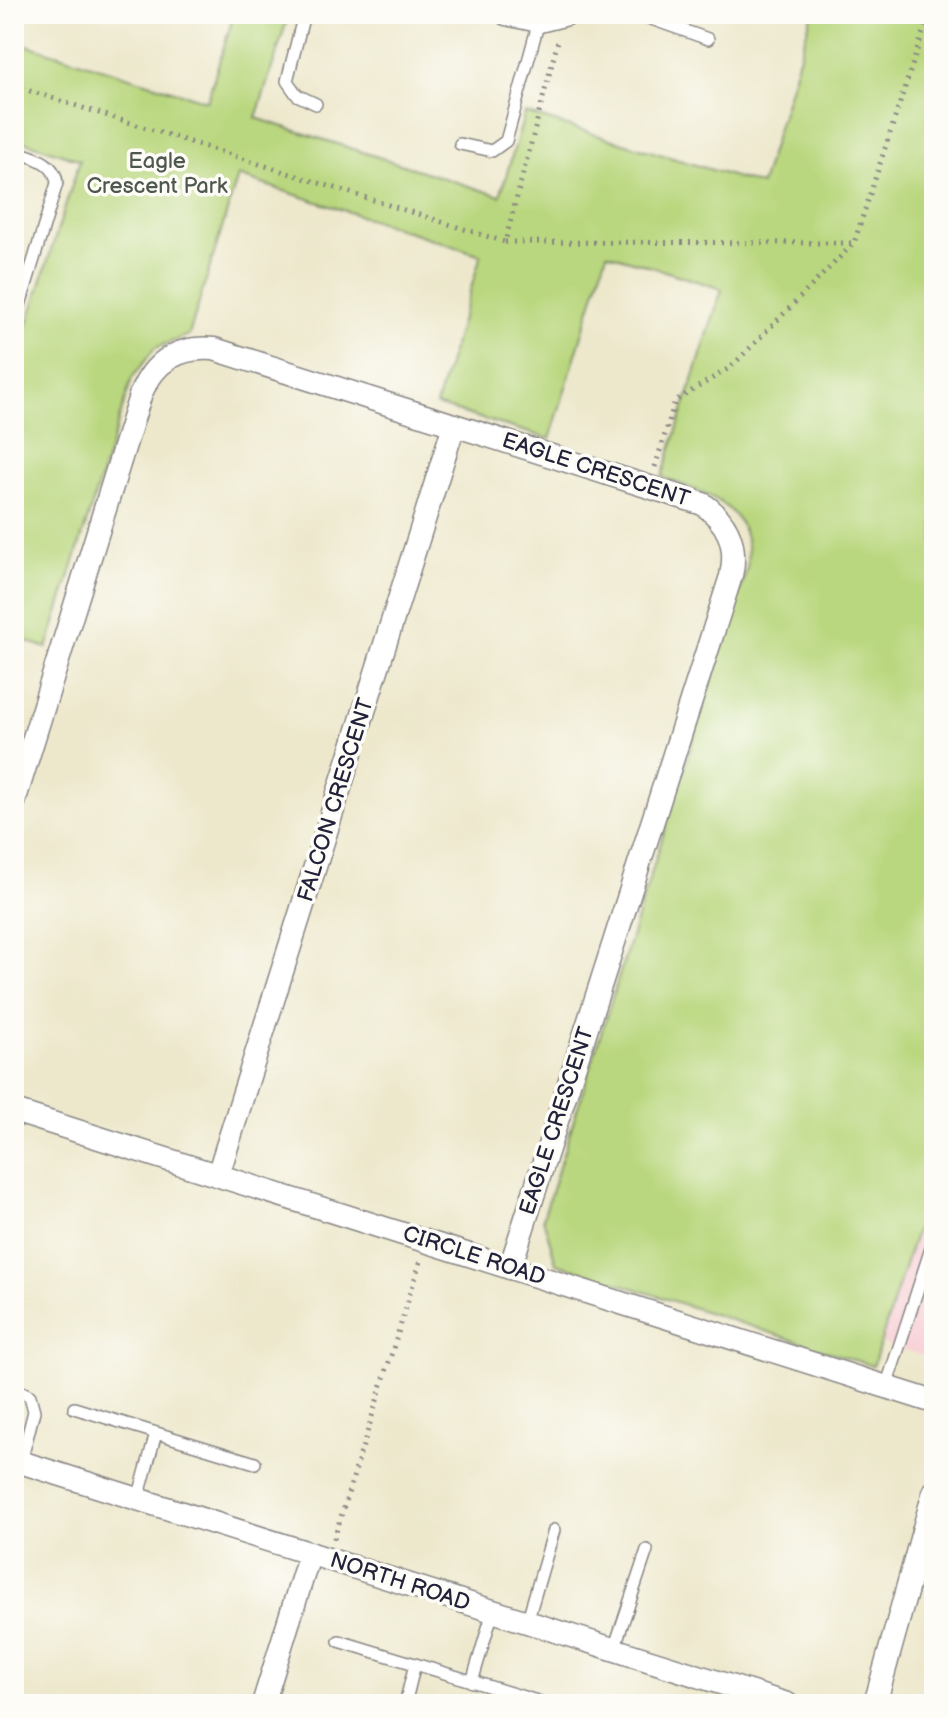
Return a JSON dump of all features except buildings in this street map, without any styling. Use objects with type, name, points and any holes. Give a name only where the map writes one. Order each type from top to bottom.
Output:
[{"type":"street","points":[[506,14],[556,18]]},
{"type":"street","name":"EAGLE CRESCENT","points":[[14,802],[18,774],[141,393],[156,366],[183,350],[214,349],[703,504],[715,513],[731,538],[734,564],[510,1268]]},
{"type":"street","name":"FALCON CRESCENT","points":[[218,1175],[454,425]]},
{"type":"street","name":"CIRCLE ROAD","points":[[14,1111],[934,1401]]},
{"type":"street","name":"NORTH ROAD","points":[[18,1461],[787,1704]]},
{"type":"street","points":[[875,1704],[934,1492]]},
{"type":"street","points":[[263,1704],[319,1556]]},
{"type":"lane","points":[[304,14],[287,81],[297,95],[316,104]]},
{"type":"lane","points":[[637,14],[708,39]]},
{"type":"lane","points":[[460,144],[492,151],[506,141],[556,18]]},
{"type":"lane","points":[[14,151],[42,160],[56,175],[57,183],[17,303],[14,325]]},
{"type":"lane","points":[[886,1387],[934,1239]]},
{"type":"lane","points":[[14,1388],[30,1396],[34,1411],[18,1461]]},
{"type":"lane","points":[[74,1408],[255,1463]]},
{"type":"lane","points":[[138,1499],[156,1433]]},
{"type":"lane","points":[[527,1622],[554,1530]]},
{"type":"lane","points":[[614,1649],[647,1550]]},
{"type":"lane","points":[[472,1682],[493,1611]]},
{"type":"lane","points":[[339,1641],[472,1682],[505,1698],[547,1704]]},
{"type":"lane","points":[[405,1704],[415,1664]]},
{"type":"path","points":[[649,487],[675,401],[731,367],[854,243],[929,14]]},
{"type":"path","points":[[505,242],[555,63],[556,18]]},
{"type":"path","points":[[14,86],[505,242],[854,243]]},
{"type":"path","points":[[319,1556],[426,1241]]},
{"type":"shaded area","points":[[934,1174],[934,1359],[881,1343]]},
{"type":"green space","name":"Eagle Crescent Park","points":[[234,14],[289,14],[256,118],[500,196],[525,113],[761,185],[812,14],[934,14],[934,1174],[873,1366],[556,1263],[543,1218],[747,568],[747,547],[736,517],[712,498],[662,477],[722,289],[607,253],[550,439],[436,405],[481,255],[238,176],[189,335],[155,348],[132,378],[47,648],[14,637],[14,367],[80,160],[14,138],[14,41],[207,101]]}]
